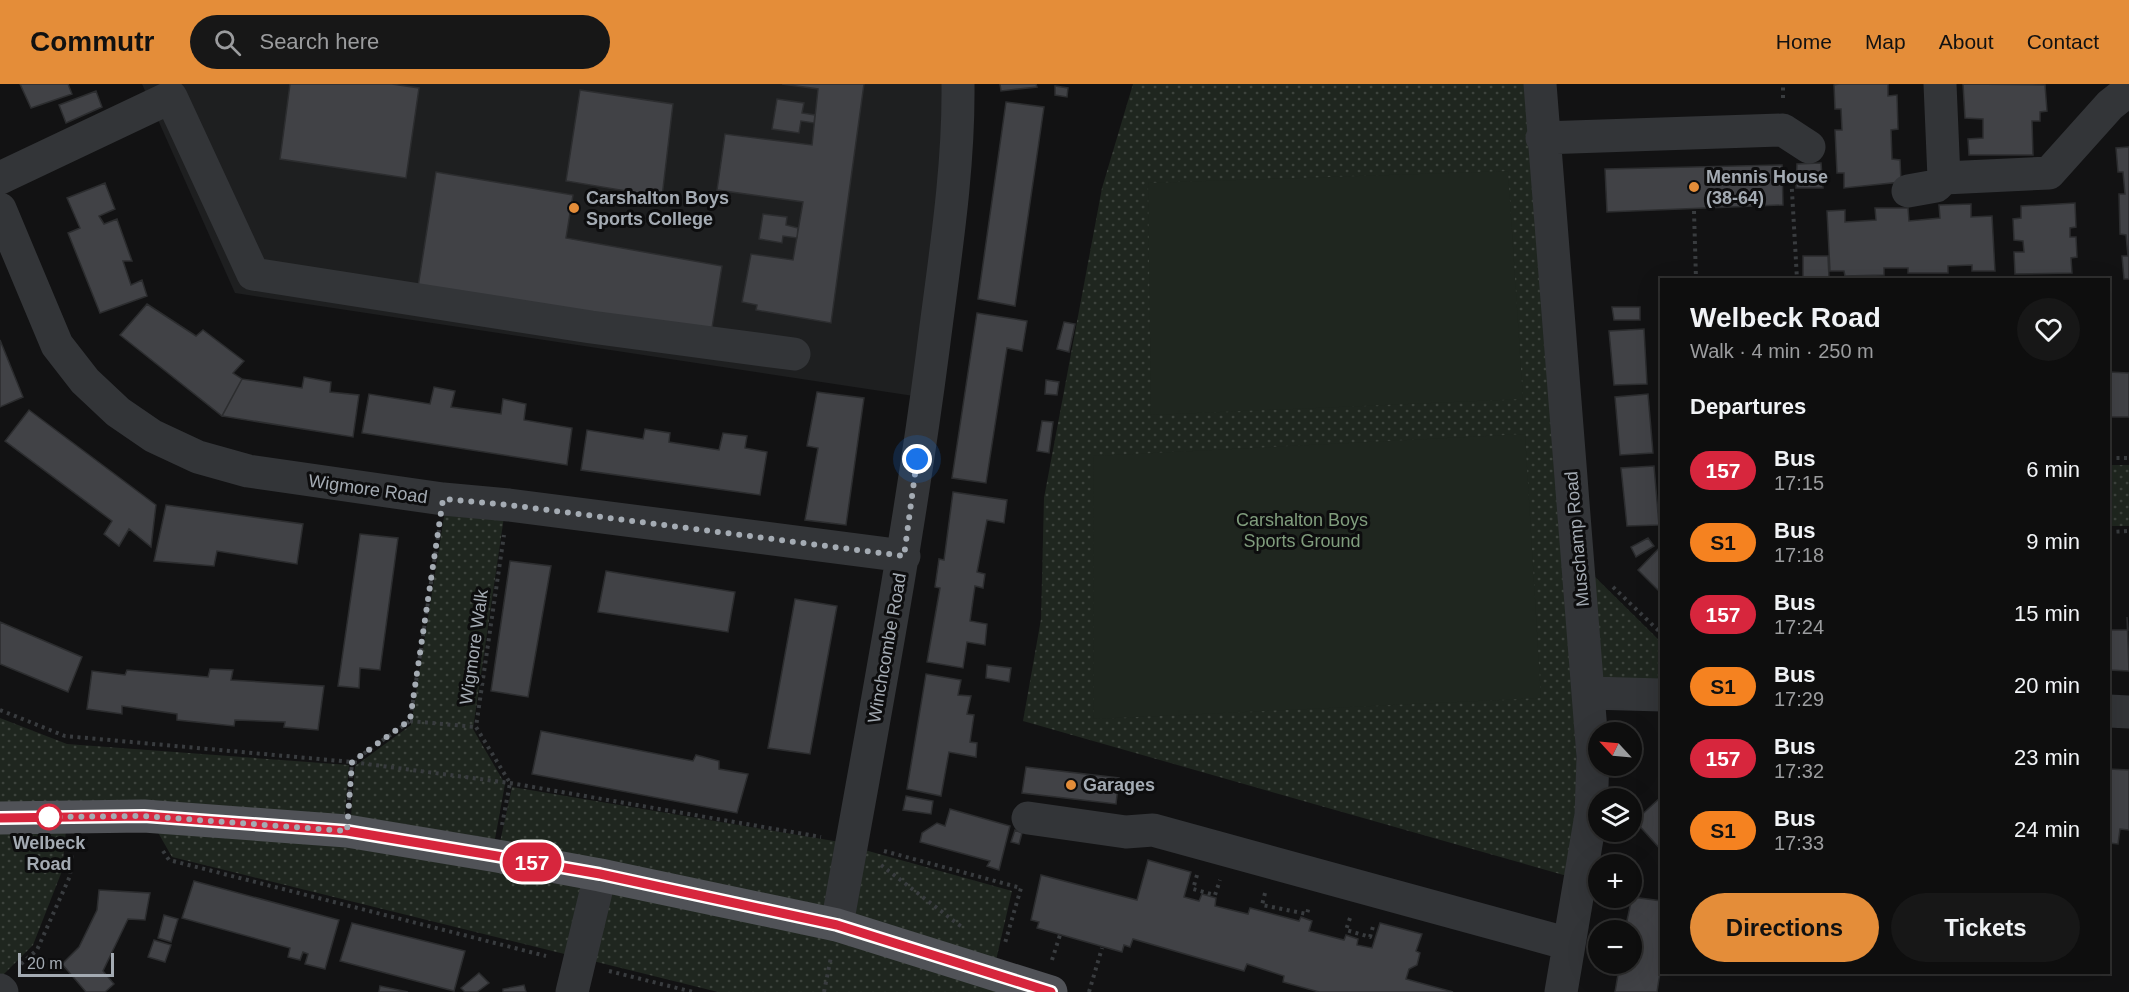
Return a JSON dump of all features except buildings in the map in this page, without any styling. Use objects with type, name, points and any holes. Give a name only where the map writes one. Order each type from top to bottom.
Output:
[{"type":"main road","points":[[0,818],[144,816],[347,831],[600,874],[837,925],[1008,983],[1051,992]]},
{"type":"street","name":"Winchcombe Road","points":[[837,925],[904,556],[941,284],[958,131],[958,84]]},
{"type":"street","name":"Muschamp Road","points":[[1540,84],[1542,138],[1590,693],[1593,757],[1591,815],[1561,992]]},
{"type":"street","points":[[1940,84],[1944,178]]},
{"type":"street","points":[[1908,191],[1936,186],[1944,178],[2049,173],[2110,105],[2129,90]]},
{"type":"street","points":[[0,178],[171,97],[253,274],[591,327],[794,354]]},
{"type":"street","points":[[1542,138],[1796,138]]},
{"type":"street","name":"Wigmore Road","points":[[0,208],[57,345],[85,381],[118,412],[153,436],[198,457],[248,471],[443,499],[509,505],[904,556]]},
{"type":"street","points":[[1590,693],[1660,695]]},
{"type":"street","points":[[2110,711],[2129,712]]},
{"type":"street","points":[[1028,818],[1126,832],[1153,830],[1569,944]]},
{"type":"street","points":[[575,978],[600,874]]},
{"type":"path","points":[[1783,84],[1796,138],[1790,154],[1797,278]]},
{"type":"path","points":[[1694,211],[1696,278]]},
{"type":"path","points":[[2110,458],[2129,458]]},
{"type":"path","points":[[410,720],[443,499]]},
{"type":"path","name":"Wigmore Walk","points":[[509,505],[476,727],[510,783]]},
{"type":"path","points":[[2110,532],[2129,531]]},
{"type":"path","points":[[1578,554],[1660,632]]},
{"type":"path","points":[[0,710],[64,736],[352,762],[510,783],[852,842],[1021,888],[1008,983]]},
{"type":"path","points":[[347,831],[352,762],[410,720],[476,727]]},
{"type":"path","points":[[497,856],[510,783]]},
{"type":"path","points":[[6,984],[37,950],[70,876],[75,816]]},
{"type":"path","points":[[144,816],[169,860],[575,978],[693,992]]},
{"type":"path","points":[[852,842],[970,933]]},
{"type":"path","points":[[1089,992],[1102,948]]},
{"type":"shaded area","name":"Carshalton Boys Sports College","points":[[142,84],[958,84],[927,398],[235,293]]},
{"type":"green space","name":"Carshalton Boys Sports Ground","points":[[1133,84],[1529,84],[1563,538],[1579,797],[1567,876],[1023,721],[1041,619],[1044,498],[1102,188]]},
{"type":"green space","points":[[1508,171],[1523,399],[1151,415],[1148,183]]},
{"type":"green space","points":[[1525,434],[1541,698],[1094,719],[1093,456]]},
{"type":"green space","points":[[2110,465],[2129,465],[2129,526],[2110,526]]},
{"type":"green space","points":[[446,504],[505,510],[473,729],[505,784],[493,850],[350,829],[355,766],[411,725]]},
{"type":"green space","points":[[1585,567],[1660,641],[1660,688],[1596,684]]},
{"type":"green space","points":[[0,718],[67,744],[349,765],[344,826],[68,810],[62,871],[33,945],[0,978]]},
{"type":"green space","points":[[512,787],[852,844],[836,923],[498,851]]},
{"type":"green space","points":[[152,822],[347,835],[832,931],[1007,992],[718,992],[172,857]]},
{"type":"green space","points":[[854,847],[1012,891],[994,969],[840,923]]},
{"type":"bus line","name":"157","points":[[0,818],[144,816],[347,831],[600,874],[837,925],[1051,992]]},
{"type":"place","name":"Mennis House (38-64)","points":[[1694,187]]},
{"type":"place","name":"Carshalton Boys Sports College","points":[[574,208]]},
{"type":"place","name":"Garages","points":[[1071,785]]},
{"type":"place","name":"Welbeck Road","points":[[49,817]]},
{"type":"route","points":[[49,817],[144,816],[347,831],[352,762],[410,720],[443,499],[509,505],[904,556],[917,459]]}]
